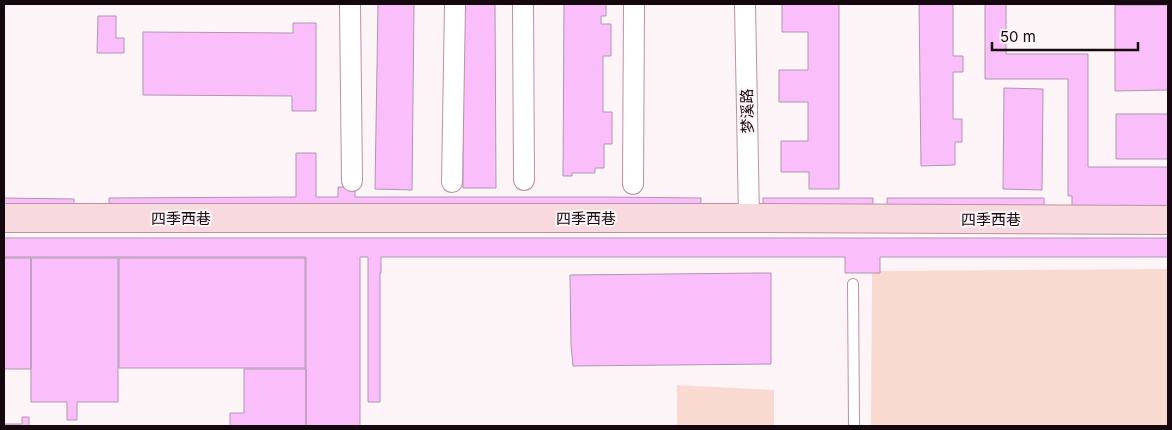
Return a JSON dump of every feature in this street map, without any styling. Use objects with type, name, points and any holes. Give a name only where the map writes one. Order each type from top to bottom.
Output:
[{"type":"street","points":[[350,4],[352,181]]},
{"type":"street","points":[[452,182],[455,4]]},
{"type":"street","points":[[523,4],[524,180]]},
{"type":"street","points":[[633,184],[634,4]]},
{"type":"street","name":"梦溪路","points":[[745,4],[749,218]]},
{"type":"street","name":"四季西巷","points":[[4,218],[1168,220]]},
{"type":"lane","points":[[853,284],[854,426]]},
{"type":"shaded area","points":[[1168,269],[1168,426],[871,426],[872,271]]},
{"type":"shaded area","points":[[677,385],[774,390],[774,426],[677,426]]},
{"type":"building","points":[[378,4],[414,4],[412,190],[375,189]]},
{"type":"building","points":[[463,4],[495,4],[496,188],[463,188]]},
{"type":"building","points":[[564,4],[606,4],[606,16],[601,16],[601,24],[611,24],[611,56],[603,56],[603,112],[612,112],[612,144],[604,144],[604,168],[595,168],[595,173],[572,173],[572,176],[563,176]]},
{"type":"building","points":[[782,4],[839,4],[839,189],[809,189],[809,172],[781,172],[781,141],[808,141],[808,102],[779,102],[779,70],[808,70],[808,32],[782,32]]},
{"type":"building","points":[[919,4],[953,4],[953,56],[963,56],[963,72],[953,72],[953,119],[962,119],[962,142],[955,142],[955,165],[921,166]]},
{"type":"building","points":[[985,4],[1006,4],[1006,54],[1088,54],[1088,167],[1168,167],[1168,215],[1072,215],[1072,196],[1068,196],[1068,79],[985,79]]},
{"type":"building","points":[[1115,5],[1168,5],[1168,90],[1115,91]]},
{"type":"building","points":[[98,16],[116,16],[116,38],[124,38],[124,53],[97,53]]},
{"type":"building","points":[[293,23],[316,23],[316,111],[292,111],[292,96],[143,95],[143,32],[293,33]]},
{"type":"building","points":[[1004,88],[1043,89],[1042,190],[1003,189]]},
{"type":"building","points":[[1116,114],[1168,114],[1168,159],[1116,159]]},
{"type":"building","points":[[296,153],[316,153],[316,197],[338,197],[338,187],[355,187],[355,197],[701,198],[701,216],[109,217],[109,198],[296,197]]},
{"type":"building","points":[[4,198],[74,199],[74,216],[4,216]]},
{"type":"building","points":[[763,198],[873,198],[873,217],[763,217]]},
{"type":"building","points":[[887,198],[1044,198],[1044,217],[887,217]]},
{"type":"building","points":[[4,238],[1168,238],[1168,257],[880,257],[880,273],[845,273],[845,257],[381,257],[380,402],[368,402],[368,257],[360,257],[360,426],[306,426],[306,257],[4,257]]},
{"type":"building","points":[[4,258],[31,258],[31,369],[4,369]]},
{"type":"building","points":[[31,258],[118,258],[118,402],[77,402],[77,420],[67,420],[67,402],[31,402]]},
{"type":"building","points":[[119,258],[305,258],[305,368],[119,368]]},
{"type":"building","points":[[771,273],[771,364],[573,366],[570,275]]},
{"type":"building","points":[[244,369],[306,369],[306,426],[230,426],[230,413],[244,413]]},
{"type":"building","points":[[22,417],[29,417],[29,426],[4,426],[4,424],[22,424]]}]
